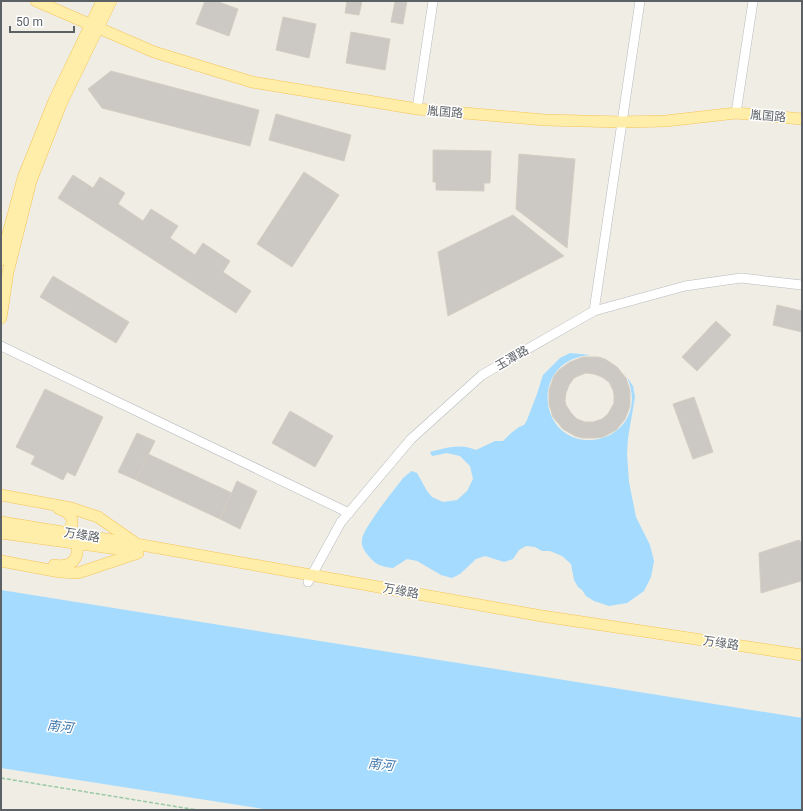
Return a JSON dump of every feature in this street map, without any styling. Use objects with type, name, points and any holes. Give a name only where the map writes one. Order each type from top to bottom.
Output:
[{"type":"main road","name":"胤国路","points":[[36,1],[154,52],[252,82],[417,109],[545,120],[621,122],[666,121],[736,113],[802,119]]},
{"type":"main road","points":[[1,318],[8,272],[32,181],[61,104],[94,26],[102,1]]},
{"type":"main road","points":[[1,260],[23,178],[54,101],[94,26],[111,1]]},
{"type":"main road","points":[[1,495],[71,508],[98,517],[139,548]]},
{"type":"main road","points":[[1,499],[64,510],[70,515],[72,522],[72,526],[67,532]]},
{"type":"main road","name":"万缘路","points":[[1,522],[67,532],[139,548],[310,578],[542,616],[802,655]]},
{"type":"main road","name":"万缘路","points":[[1,533],[77,543],[139,548]]},
{"type":"main road","points":[[1,555],[62,566],[70,564],[76,557],[78,550],[77,543]]},
{"type":"main road","points":[[1,561],[60,572],[78,573],[139,548]]},
{"type":"main road","name":"万缘路","points":[[310,578],[541,623],[802,662]]},
{"type":"street","points":[[417,109],[433,1]]},
{"type":"street","points":[[594,311],[640,1]]},
{"type":"street","points":[[736,113],[753,1]]},
{"type":"street","name":"玉潭路","points":[[310,578],[341,522],[411,439],[482,375],[594,311],[684,286],[741,278],[802,285]]},
{"type":"street","points":[[1,346],[349,513]]},
{"type":"path","points":[[1,778],[197,810]]},
{"type":"water","points":[[570,353],[591,355],[571,360],[557,370],[550,384],[548,400],[551,415],[560,429],[574,437],[592,440],[606,437],[617,430],[624,423],[631,407],[632,395],[627,377],[633,386],[635,397],[628,438],[627,454],[629,482],[636,517],[650,545],[654,561],[651,577],[644,591],[627,603],[609,606],[594,601],[586,596],[578,587],[574,580],[571,564],[562,556],[550,551],[542,551],[535,547],[526,546],[519,550],[513,559],[504,562],[485,556],[476,559],[460,574],[452,578],[441,575],[417,561],[407,559],[393,568],[381,566],[375,563],[362,546],[363,535],[373,518],[403,478],[412,471],[417,473],[432,497],[443,502],[457,500],[467,491],[473,479],[470,466],[460,456],[447,453],[432,456],[430,452],[459,447],[476,450],[495,441],[503,441],[519,427],[524,425],[543,375],[560,358]]},
{"type":"water","name":"南河","points":[[1,590],[802,718],[802,810],[270,810],[1,768]]},
{"type":"building","points":[[205,1],[216,1],[238,9],[229,36],[196,24]]},
{"type":"building","points":[[347,1],[362,1],[359,15],[345,13]]},
{"type":"building","points":[[395,1],[407,1],[403,24],[391,22]]},
{"type":"building","points":[[283,17],[316,24],[309,58],[276,50]]},
{"type":"building","points":[[351,32],[390,39],[385,70],[346,63]]},
{"type":"building","points":[[111,71],[259,110],[250,146],[102,108],[88,89]]},
{"type":"building","points":[[276,114],[351,135],[344,161],[269,140]]},
{"type":"building","points":[[433,150],[491,151],[490,183],[484,183],[484,191],[436,190],[436,182],[433,182]]},
{"type":"building","points":[[519,154],[575,159],[567,248],[516,209]]},
{"type":"building","points":[[304,172],[339,195],[292,267],[257,244]]},
{"type":"building","points":[[73,175],[93,188],[100,177],[125,193],[118,204],[143,221],[151,209],[178,226],[170,238],[195,255],[203,243],[230,261],[223,272],[251,291],[236,313],[58,198]]},
{"type":"building","points":[[513,215],[564,256],[448,316],[438,252]]},
{"type":"building","points":[[53,276],[129,322],[116,343],[40,297]]},
{"type":"building","points":[[777,305],[802,311],[802,332],[773,325]]},
{"type":"building","points":[[716,321],[731,335],[697,371],[682,357]]},
{"type":"building","points":[[583,357],[598,357],[605,359],[617,367],[626,378],[630,391],[630,406],[625,419],[616,430],[603,437],[582,438],[563,429],[553,417],[549,404],[549,390],[554,376],[559,370],[570,362]],"holes":[[[586,373],[594,374],[609,382],[614,394],[614,403],[608,414],[602,419],[593,422],[585,422],[577,419],[571,413],[566,405],[566,393],[574,378]]]},
{"type":"building","points":[[45,389],[103,417],[75,476],[67,472],[63,480],[31,464],[35,456],[16,447]]},
{"type":"building","points":[[694,397],[713,452],[693,459],[673,404]]},
{"type":"building","points":[[290,411],[333,436],[315,467],[272,443]]},
{"type":"building","points":[[137,433],[155,441],[136,480],[118,472]]},
{"type":"building","points":[[148,454],[232,493],[220,519],[136,480]]},
{"type":"building","points":[[237,481],[257,491],[240,529],[220,519]]},
{"type":"building","points":[[799,540],[802,543],[801,581],[761,593],[759,553]]}]
